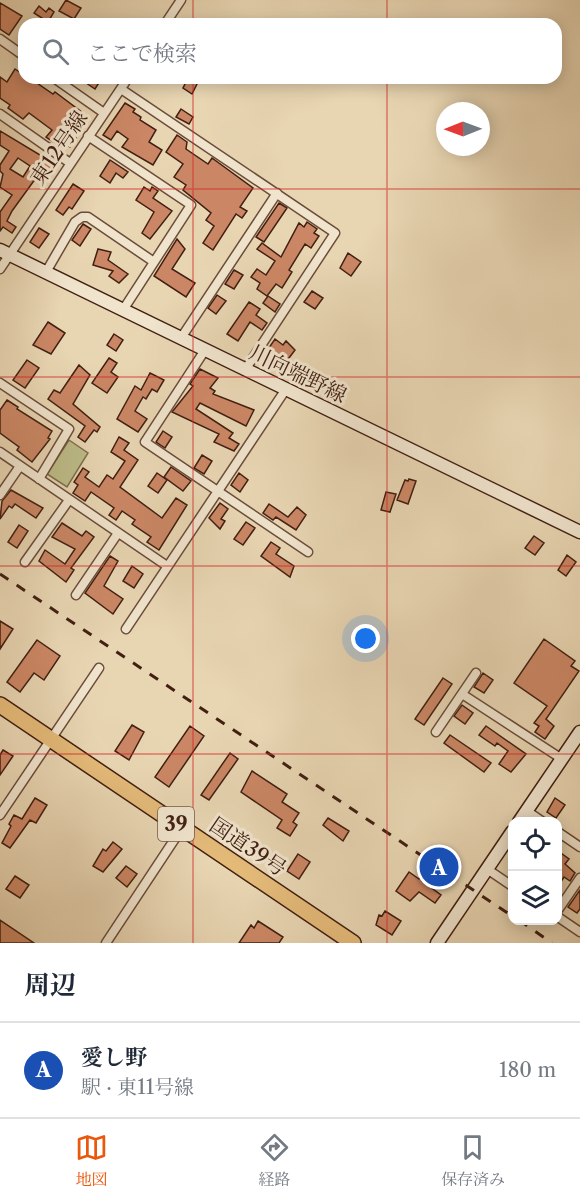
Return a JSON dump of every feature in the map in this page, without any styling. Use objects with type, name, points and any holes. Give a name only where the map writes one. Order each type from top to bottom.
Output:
[{"type":"highway","name":"国道39号","points":[[0,705],[352,943]]},
{"type":"main road","name":"川向端野線","points":[[5,252],[580,532]]},
{"type":"main road","points":[[523,817],[580,732]]},
{"type":"main road","points":[[437,943],[508,839]]},
{"type":"street","points":[[169,18],[181,0]]},
{"type":"street","points":[[0,39],[18,52]]},
{"type":"street","points":[[63,84],[104,113]]},
{"type":"street","name":"東12号線","points":[[0,269],[5,252],[124,84]]},
{"type":"street","points":[[121,89],[335,233],[245,370]]},
{"type":"street","points":[[0,114],[70,163]]},
{"type":"street","points":[[88,136],[191,205],[123,310]]},
{"type":"street","points":[[181,338],[277,193]]},
{"type":"street","points":[[46,272],[75,222],[81,217],[88,217],[154,262]]},
{"type":"street","points":[[205,350],[146,442],[308,552]]},
{"type":"street","points":[[0,383],[69,429],[39,479]]},
{"type":"street","points":[[126,629],[286,389]]},
{"type":"street","points":[[0,452],[167,566]]},
{"type":"street","points":[[0,495],[20,466]]},
{"type":"street","points":[[26,562],[69,500]]},
{"type":"street","points":[[76,595],[118,533]]},
{"type":"street","points":[[0,815],[99,668]]},
{"type":"street","points":[[436,732],[476,673]]},
{"type":"street","points":[[462,694],[562,759]]},
{"type":"street","points":[[527,811],[536,817]]},
{"type":"street","points":[[106,943],[182,828]]},
{"type":"street","points":[[562,835],[580,847]]},
{"type":"street","points":[[487,869],[508,883]]},
{"type":"street","points":[[562,904],[580,878]]},
{"type":"street","points":[[562,920],[580,932]]},
{"type":"green space","points":[[69,440],[88,453],[67,487],[47,474]]},
{"type":"building","points":[[66,0],[81,8],[75,18],[59,11]]},
{"type":"building","points":[[0,3],[22,16],[18,18],[9,35],[0,29]]},
{"type":"building","points":[[39,6],[46,12],[49,8],[54,12],[50,18],[42,18],[34,13]]},
{"type":"building","points":[[15,69],[18,71],[18,84],[38,84],[53,94],[55,92],[83,113],[70,134],[76,138],[70,147],[67,145],[65,148],[46,137],[52,130],[29,113],[23,119],[8,108],[10,105],[0,98],[0,77],[7,82]]},
{"type":"building","points":[[88,84],[98,84],[95,89]]},
{"type":"building","points":[[185,84],[197,84],[192,94],[183,88]]},
{"type":"building","points":[[125,103],[135,109],[133,112],[141,117],[140,120],[156,130],[149,142],[162,150],[153,165],[122,147],[128,139],[117,131],[111,140],[103,135]]},
{"type":"building","points":[[181,109],[193,117],[189,124],[176,117]]},
{"type":"building","points":[[0,131],[55,164],[46,177],[41,174],[33,182],[12,211],[7,221],[16,227],[12,233],[3,227],[0,231],[0,212],[12,195],[0,187],[3,174],[0,171],[0,165],[9,151],[0,145]],"holes":[[[18,158],[30,166],[23,177],[10,169]]]},
{"type":"building","points":[[177,135],[187,142],[186,149],[208,164],[212,158],[253,188],[240,207],[247,211],[242,218],[236,214],[213,250],[203,243],[214,226],[206,220],[211,213],[183,190],[186,185],[174,177],[183,164],[166,152]]},
{"type":"building","points":[[110,160],[128,172],[123,178],[116,173],[110,183],[100,176]]},
{"type":"building","points":[[73,184],[84,191],[72,209],[69,207],[63,215],[56,210]]},
{"type":"building","points":[[144,187],[150,191],[152,187],[158,191],[153,198],[172,211],[150,239],[142,233],[154,212],[136,200]]},
{"type":"building","points":[[279,203],[287,208],[264,242],[256,237]]},
{"type":"building","points":[[307,222],[317,229],[314,233],[319,236],[311,248],[305,244],[289,270],[292,272],[282,288],[276,284],[267,296],[257,289],[260,283],[251,277],[257,269],[266,275],[275,261],[257,249],[262,243],[281,257],[299,223],[304,227]]},
{"type":"building","points":[[83,224],[91,229],[80,246],[72,240]]},
{"type":"building","points":[[39,228],[49,234],[39,248],[30,242]]},
{"type":"building","points":[[177,239],[185,249],[172,269],[195,283],[186,297],[154,276]]},
{"type":"building","points":[[98,249],[111,252],[108,260],[128,274],[119,283],[109,276],[113,271],[93,265]]},
{"type":"building","points":[[348,253],[361,262],[351,276],[340,268]]},
{"type":"building","points":[[234,270],[243,275],[234,289],[225,284]]},
{"type":"building","points":[[312,291],[323,298],[315,309],[304,302]]},
{"type":"building","points":[[217,295],[226,301],[216,314],[208,308]]},
{"type":"building","points":[[268,296],[280,304],[275,312],[263,303]]},
{"type":"building","points":[[249,302],[260,309],[256,315],[267,323],[262,330],[250,322],[238,341],[227,334]]},
{"type":"building","points":[[48,322],[65,333],[51,354],[33,345]]},
{"type":"building","points":[[114,334],[123,340],[116,351],[107,345]]},
{"type":"building","points":[[275,339],[283,345],[286,341],[295,350],[283,366],[264,355]]},
{"type":"building","points":[[109,358],[117,363],[111,372],[118,377],[107,393],[92,383]]},
{"type":"building","points":[[27,360],[39,368],[25,388],[13,380]]},
{"type":"building","points":[[79,365],[90,375],[73,404],[100,427],[97,432],[94,430],[85,442],[78,437],[85,426],[48,399],[54,390],[60,393]]},
{"type":"building","points":[[200,369],[218,378],[210,388],[215,391],[213,394],[254,410],[246,426],[200,403],[196,409],[233,433],[229,438],[239,444],[234,451],[214,442],[219,434],[172,412],[193,386],[190,384]]},
{"type":"building","points":[[150,373],[164,380],[157,392],[152,389],[146,399],[143,397],[135,411],[147,419],[138,432],[117,419],[135,386],[141,390]]},
{"type":"building","points":[[7,400],[52,431],[48,438],[50,439],[32,462],[17,450],[19,447],[0,433],[0,410]]},
{"type":"building","points":[[163,431],[172,437],[165,448],[156,442]]},
{"type":"building","points":[[119,437],[129,443],[124,450],[138,460],[120,487],[162,518],[176,498],[187,505],[159,550],[147,542],[151,537],[132,524],[135,520],[122,511],[116,520],[109,515],[114,508],[91,492],[85,501],[73,493],[78,485],[74,482],[83,468],[89,472],[85,477],[99,487],[107,475],[113,479],[125,461],[111,452]]},
{"type":"building","points":[[202,455],[212,461],[204,474],[194,468]]},
{"type":"building","points":[[171,467],[191,481],[183,491],[164,477]]},
{"type":"building","points":[[157,473],[167,480],[158,493],[148,486]]},
{"type":"building","points":[[239,473],[248,480],[240,492],[231,485]]},
{"type":"building","points":[[405,480],[416,481],[408,504],[397,500]]},
{"type":"building","points":[[11,490],[43,508],[36,518],[15,504],[12,508],[9,506],[0,519],[2,501]]},
{"type":"building","points":[[386,492],[396,494],[390,512],[381,510]]},
{"type":"building","points":[[220,503],[228,509],[221,519],[225,521],[220,529],[209,518]]},
{"type":"building","points":[[269,504],[288,517],[297,507],[306,515],[296,530],[276,517],[273,520],[263,513]]},
{"type":"building","points":[[246,522],[255,528],[243,545],[234,539]]},
{"type":"building","points":[[62,523],[82,536],[86,531],[94,537],[71,568],[74,570],[66,582],[39,561],[45,550],[65,564],[75,549],[52,537]]},
{"type":"building","points":[[19,525],[28,531],[17,548],[8,542]]},
{"type":"building","points":[[534,536],[544,543],[535,555],[525,548]]},
{"type":"building","points":[[271,542],[280,548],[276,554],[294,566],[290,577],[261,556]]},
{"type":"building","points":[[567,555],[576,562],[566,576],[558,570]]},
{"type":"building","points":[[110,556],[118,561],[104,586],[123,599],[113,614],[85,593]]},
{"type":"building","points":[[132,566],[143,574],[134,588],[123,581]]},
{"type":"building","points":[[0,621],[13,629],[0,649]]},
{"type":"building","points":[[544,639],[575,661],[571,666],[579,671],[546,719],[554,726],[545,739],[535,732],[539,726],[534,723],[547,706],[514,683]]},
{"type":"building","points":[[37,640],[60,656],[44,680],[34,673],[20,692],[7,682]]},
{"type":"building","points":[[483,673],[493,680],[484,693],[474,687]]},
{"type":"building","points":[[443,678],[452,684],[424,725],[415,719]]},
{"type":"building","points":[[462,705],[473,713],[465,724],[454,716]]},
{"type":"building","points":[[132,725],[144,732],[129,760],[115,751]]},
{"type":"building","points":[[190,726],[204,736],[169,787],[155,777]]},
{"type":"building","points":[[486,726],[526,754],[511,772],[499,764],[508,751],[497,743],[495,746],[479,735]]},
{"type":"building","points":[[450,735],[491,763],[484,772],[444,743]]},
{"type":"building","points":[[3,750],[13,756],[0,775],[0,755]]},
{"type":"building","points":[[230,753],[238,759],[209,800],[201,795]]},
{"type":"building","points":[[252,771],[287,794],[282,802],[299,813],[293,822],[297,825],[290,836],[277,828],[282,820],[241,792]]},
{"type":"building","points":[[35,798],[47,805],[36,823],[30,820],[10,848],[2,843],[11,826],[9,824],[14,815],[22,819]]},
{"type":"building","points":[[555,798],[565,805],[557,817],[547,812]]},
{"type":"building","points":[[328,818],[349,831],[343,841],[323,825]]},
{"type":"building","points":[[113,842],[122,849],[103,872],[93,866],[103,849],[106,851]]},
{"type":"building","points":[[298,854],[310,862],[299,879],[287,871]]},
{"type":"building","points":[[562,854],[569,859],[565,864],[575,873],[570,881],[564,877],[562,880]]},
{"type":"building","points":[[428,865],[434,869],[425,883],[441,895],[435,903],[419,892],[410,901],[396,891],[409,872],[419,879]]},
{"type":"building","points":[[126,866],[137,874],[127,887],[116,878]]},
{"type":"building","points":[[15,876],[29,885],[20,898],[6,889]]},
{"type":"building","points":[[580,890],[580,909],[577,913],[568,907]]},
{"type":"building","points":[[385,911],[401,921],[392,935],[376,925],[379,915],[382,916]]},
{"type":"building","points":[[0,920],[34,943],[0,943]]},
{"type":"building","points":[[258,921],[283,937],[279,943],[239,943],[251,925],[254,928]]},
{"type":"railway","points":[[0,574],[508,913]]},
{"type":"railway","points":[[526,925],[552,943]]},
{"type":"place","name":"愛し野","points":[[439,867]]}]
